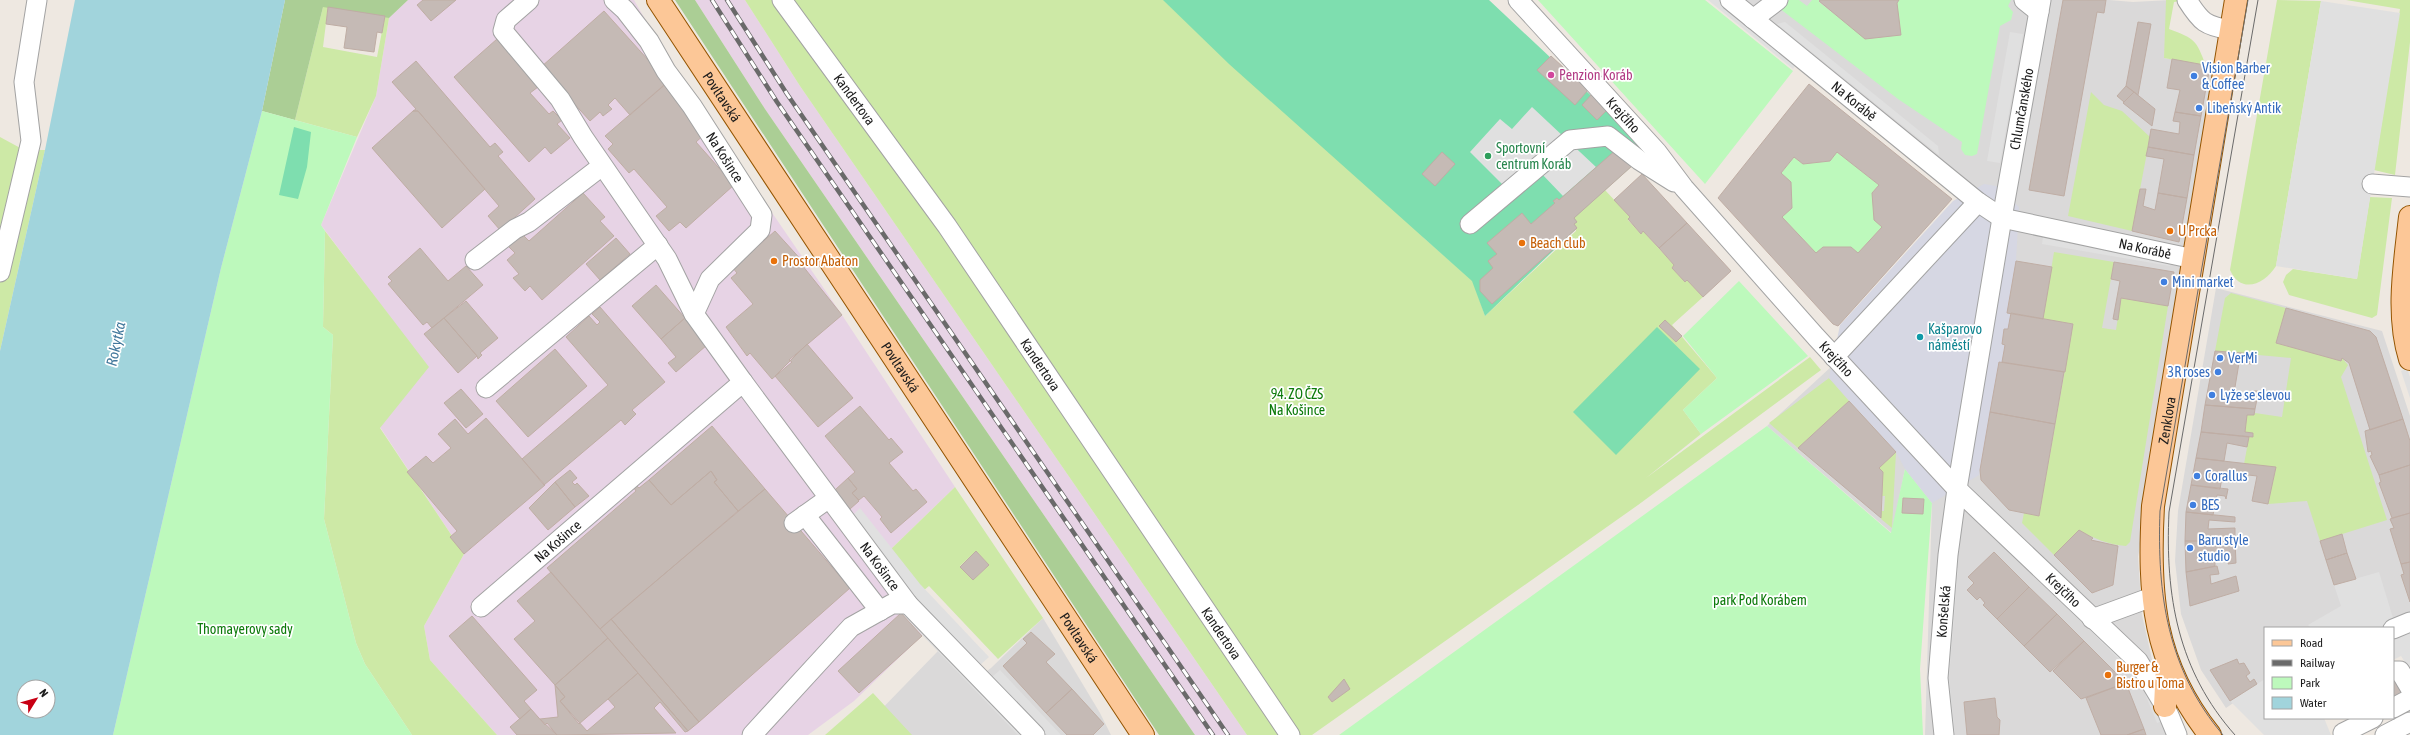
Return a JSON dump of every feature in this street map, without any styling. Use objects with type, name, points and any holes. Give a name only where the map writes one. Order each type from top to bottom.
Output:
[{"type":"main road","name":"Povltavská","points":[[658,0],[1143,735]]},
{"type":"main road","name":"Zenklova","points":[[2210,735],[2182,696],[2167,661],[2152,597],[2150,559],[2153,506],[2236,0]]},
{"type":"main road","points":[[2410,217],[2404,274],[2407,319],[2406,347],[2410,359]]},
{"type":"main road","points":[[2165,706],[2167,661]]},
{"type":"street","points":[[0,272],[30,141],[24,82],[37,0]]},
{"type":"street","name":"Na Košince","points":[[529,0],[506,20],[503,31],[560,99],[602,166],[658,245],[694,314],[908,604],[1035,735]]},
{"type":"street","name":"Na Košince","points":[[614,0],[625,10],[649,41],[666,71],[692,106],[762,215],[760,230],[710,279],[694,314]]},
{"type":"street","name":"Kandertova","points":[[782,0],[952,232],[1290,735]]},
{"type":"street","name":"Krejčího","points":[[1518,0],[1657,152],[1684,188],[1834,357],[1957,489],[2092,619],[2138,661],[2165,706],[2177,735]]},
{"type":"street","name":"Na Korábě","points":[[1730,0],[1978,202]]},
{"type":"street","points":[[1753,19],[1778,0]]},
{"type":"street","points":[[2187,0],[2200,21],[2210,26],[2232,30]]},
{"type":"street","name":"Chlumčanského","points":[[2002,218],[2035,4]]},
{"type":"street","points":[[1470,224],[1570,140],[1608,136],[1639,160],[1684,188]]},
{"type":"street","points":[[475,260],[514,228],[529,222],[602,166]]},
{"type":"street","points":[[2372,184],[2410,187]]},
{"type":"street","points":[[1834,357],[1978,202],[2002,218],[1957,489]]},
{"type":"street","name":"Na Korábě","points":[[2002,218],[2194,259]]},
{"type":"street","points":[[486,388],[658,245]]},
{"type":"street","name":"Na Košince","points":[[482,607],[743,382]]},
{"type":"street","name":"Konšelská","points":[[1944,735],[1938,678],[1948,555],[1957,489]]},
{"type":"street","points":[[829,498],[800,519],[880,611]]},
{"type":"street","points":[[2092,619],[2152,597]]},
{"type":"street","points":[[752,735],[851,627],[892,604],[908,604]]},
{"type":"street","points":[[2394,629],[2410,622]]},
{"type":"street","points":[[2394,671],[2400,671],[2410,688]]},
{"type":"street","points":[[2394,707],[2410,699]]},
{"type":"street","points":[[2342,729],[2370,719]]},
{"type":"street","points":[[2385,735],[2410,722]]},
{"type":"shaded area","points":[[408,0],[634,0],[673,68],[842,315],[955,487],[889,551],[930,628],[854,701],[808,735],[497,735],[430,660],[424,626],[464,554],[380,427],[428,367],[321,225],[376,96],[389,18]]},
{"type":"shaded area","points":[[695,0],[745,0],[800,86],[1247,735],[1195,735],[765,109]]},
{"type":"shaded area","points":[[1708,0],[1725,0],[1799,60],[1793,69]]},
{"type":"shaded area","points":[[1745,0],[2109,0],[2133,2],[2171,0],[2164,58],[2219,68],[2138,557],[2142,615],[2169,735],[1925,735],[1932,503],[1905,469],[1892,533],[1767,426],[1858,342],[1982,192]]},
{"type":"shaded area","points":[[2321,1],[2400,13],[2357,279],[2276,266]]},
{"type":"shaded area","points":[[1785,22],[1938,146],[1939,155],[1777,24]]},
{"type":"shaded area","points":[[2010,32],[2023,34],[2000,163],[1987,161]]},
{"type":"shaded area","points":[[1532,107],[1596,167],[1563,196],[1540,172],[1513,195],[1470,152],[1500,119],[1512,129]]},
{"type":"shaded area","name":"Kašparovo náměstí","points":[[1984,184],[1996,186],[2019,207],[2016,261],[2007,312],[2011,313],[2008,329],[2004,329],[2002,344],[2005,345],[2002,362],[1999,362],[1979,475],[1932,503],[1905,469],[1896,452],[1829,378],[1840,325],[1953,201]]},
{"type":"shaded area","points":[[2043,237],[2171,261],[2170,266],[2042,244]]},
{"type":"shaded area","points":[[2216,288],[2382,331],[2410,416],[2410,616],[2369,627],[2264,627],[2264,682],[2226,708],[2201,670],[2181,614],[2175,561],[2178,511]]},
{"type":"shaded area","points":[[2407,368],[2410,377],[2410,398],[2401,371]]},
{"type":"shaded area","points":[[860,508],[920,584],[989,657],[978,667],[910,596],[851,517]]},
{"type":"shaded area","points":[[1995,536],[2144,675],[2163,721],[2157,723],[2139,679]]},
{"type":"shaded area","points":[[1950,568],[1958,568],[1949,678],[1955,735],[1950,735],[1944,680]]},
{"type":"shaded area","points":[[2379,572],[2393,618],[2410,613],[2410,670],[2401,656],[2394,660],[2394,627],[2310,627],[2308,625],[2341,606],[2334,585]]},
{"type":"shaded area","points":[[911,607],[1036,735],[1018,735],[901,613]]},
{"type":"shaded area","points":[[1043,618],[1100,713],[1111,735],[884,735],[870,721],[938,651],[970,684],[991,668]]},
{"type":"shaded area","points":[[1000,670],[1061,735],[1047,735],[992,677]]},
{"type":"shaded area","points":[[2264,680],[2264,719],[2324,719],[2331,735],[2264,735],[2230,701]]},
{"type":"green space","points":[[285,0],[408,0],[389,18],[323,7],[295,120],[262,111]]},
{"type":"green space","points":[[675,0],[695,0],[765,109],[1195,735],[1159,735]]},
{"type":"green space","name":"94. ZO ČZS Na Košince","points":[[745,0],[1234,0],[1424,238],[1473,281],[1485,316],[1576,231],[1574,218],[1605,190],[1630,217],[1628,220],[1641,234],[1643,231],[1674,265],[1672,268],[1685,282],[1687,280],[1703,297],[1672,325],[1679,333],[1665,320],[1659,326],[1676,342],[1682,336],[1717,378],[1683,410],[1701,434],[1646,478],[1810,357],[1821,370],[1638,505],[1312,735],[1247,735],[800,86]]},
{"type":"green space","name":"Sportovní centrum Koráb","points":[[1163,0],[1489,0],[1648,149],[1633,168],[1632,166],[1574,218],[1577,222],[1574,224],[1577,228],[1485,316],[1472,281],[1229,64]]},
{"type":"green space","points":[[1538,0],[1705,0],[1793,71],[1705,184]]},
{"type":"green space","points":[[1789,0],[1799,0],[1807,6],[1812,0],[1820,0],[1819,2],[1866,39],[1901,35],[1897,3],[1899,0],[2011,0],[2008,6],[2013,12],[2011,20],[2000,26],[1977,154],[1972,156],[1965,155],[1961,149],[1962,142],[1898,99],[1779,8]]},
{"type":"green space","points":[[2166,0],[2187,0],[2174,2],[2169,29],[2194,41],[2200,50],[2206,66],[2164,58]]},
{"type":"green space","points":[[2277,0],[2321,1],[2276,266],[2266,278],[2260,282],[2246,284],[2235,278],[2230,270]]},
{"type":"green space","points":[[2346,0],[2410,0],[2410,42],[2395,175],[2374,170],[2400,9]]},
{"type":"green space","points":[[323,7],[328,7],[323,47],[377,57],[385,16],[389,18],[376,96],[357,137],[295,120]]},
{"type":"green space","points":[[2091,92],[2104,105],[2122,111],[2150,137],[2132,231],[2068,216]]},
{"type":"green space","name":"Thomayerovy sady","points":[[262,111],[357,137],[321,225],[325,231],[323,327],[333,335],[324,519],[356,643],[365,664],[412,735],[113,735],[221,268]]},
{"type":"green space","points":[[294,127],[311,132],[307,167],[298,199],[279,195]]},
{"type":"green space","points":[[0,137],[24,150],[45,150],[0,351]]},
{"type":"green space","points":[[1837,152],[1879,185],[1872,193],[1882,227],[1858,253],[1851,247],[1824,247],[1816,253],[1782,217],[1792,208],[1781,173],[1794,157],[1803,164],[1830,161]]},
{"type":"green space","points":[[2370,197],[2392,198],[2377,315],[2372,318],[2289,295],[2283,282],[2286,275],[2293,269],[2357,279]]},
{"type":"green space","points":[[325,231],[429,367],[380,428],[464,554],[424,626],[430,660],[497,735],[412,735],[365,664],[356,643],[324,519],[333,335],[323,327]]},
{"type":"green space","points":[[2054,252],[2114,262],[2102,328],[2116,330],[2121,298],[2168,306],[2130,542],[2126,546],[2107,543],[2079,530],[2054,555],[2022,523],[2024,513],[2039,516],[2073,324],[2043,319]]},
{"type":"green space","points":[[1739,281],[1808,356],[1701,434],[1683,410],[1717,378],[1683,336]]},
{"type":"green space","points":[[2231,293],[2286,308],[2276,343],[2341,361],[2342,358],[2348,365],[2341,377],[2387,520],[2320,541],[2307,501],[2268,504],[2276,468],[2244,464],[2249,437],[2252,437],[2253,433],[2245,432],[2247,415],[2254,415],[2255,413],[2282,417],[2291,358],[2215,351],[2225,298]]},
{"type":"green space","points":[[1657,327],[1700,369],[1616,455],[1573,412]]},
{"type":"green space","points":[[1829,378],[1849,401],[1798,448],[1769,423]]},
{"type":"green space","name":"park Pod Korábem","points":[[1767,426],[1891,533],[1905,469],[1932,503],[1920,669],[1923,735],[1339,735]],"holes":[[[1903,498],[1924,499],[1923,513],[1902,513]]]},
{"type":"green space","points":[[1896,452],[1892,528],[1881,519],[1881,511],[1884,511],[1885,496],[1882,496],[1883,472],[1879,468]]},
{"type":"green space","points":[[955,487],[1043,618],[998,659],[929,586],[923,591],[889,551]],"holes":[[[976,551],[989,565],[973,580],[960,566]]]},
{"type":"green space","points":[[873,693],[912,735],[825,735]]},
{"type":"water","name":"Rokytka","points":[[75,0],[285,0],[262,111],[221,268],[113,735],[0,735],[0,351],[45,150]]},
{"type":"building","points":[[423,0],[456,0],[431,21],[417,5]]},
{"type":"building","points":[[1899,0],[1897,3],[1901,35],[1865,39],[1819,1]]},
{"type":"building","points":[[2063,0],[2106,0],[2104,13],[2097,12],[2064,196],[2029,190]]},
{"type":"building","points":[[328,7],[385,16],[382,33],[377,32],[374,52],[344,48],[347,27],[326,24]]},
{"type":"building","points":[[604,11],[668,82],[630,115],[615,98],[608,105],[612,109],[603,116],[600,112],[590,121],[541,67]]},
{"type":"building","points":[[2138,22],[2151,24],[2138,95],[2126,86]]},
{"type":"building","points":[[497,39],[538,87],[530,93],[549,114],[553,111],[562,120],[557,124],[570,138],[551,154],[545,147],[529,162],[454,77]]},
{"type":"building","points":[[1551,56],[1588,90],[1575,105],[1537,70]]},
{"type":"building","points":[[2172,59],[2210,66],[2201,116],[2175,112],[2180,90],[2167,88]]},
{"type":"building","points":[[416,61],[490,147],[495,143],[503,152],[498,156],[535,199],[513,219],[516,223],[500,230],[488,216],[499,206],[418,111],[413,111],[416,109],[392,82]]},
{"type":"building","points":[[1809,84],[1952,199],[1838,326],[1833,324],[1718,198]],"holes":[[[1837,152],[1879,185],[1872,193],[1874,220],[1882,227],[1858,253],[1851,247],[1823,247],[1816,253],[1782,217],[1792,208],[1791,182],[1781,173],[1794,157],[1803,164],[1830,161]]]},
{"type":"building","points":[[664,85],[706,133],[696,142],[734,185],[686,228],[680,222],[669,231],[656,216],[667,207],[634,169],[629,173],[608,149],[613,144],[605,136]]},
{"type":"building","points":[[2126,86],[2134,92],[2124,102],[2117,96]]},
{"type":"building","points":[[2134,92],[2155,109],[2152,126],[2123,103]]},
{"type":"building","points":[[1592,94],[1608,109],[1597,120],[1582,105]]},
{"type":"building","points":[[413,111],[418,111],[485,189],[442,228],[372,148]]},
{"type":"building","points":[[2175,112],[2201,116],[2194,155],[2148,147],[2151,129],[2179,134],[2180,122],[2173,121]]},
{"type":"building","points":[[2148,147],[2194,155],[2187,198],[2158,193],[2164,159],[2146,156]]},
{"type":"building","points":[[1618,148],[1635,166],[1633,168],[1632,166],[1574,218],[1577,222],[1574,224],[1577,228],[1492,304],[1480,291],[1480,280],[1493,268],[1488,261],[1497,254],[1487,243],[1522,213],[1531,224],[1555,203],[1553,201],[1557,198],[1559,200]]},
{"type":"building","points":[[1442,152],[1455,164],[1435,186],[1422,174]]},
{"type":"building","points":[[1642,174],[1687,223],[1659,248],[1643,231],[1641,234],[1628,219],[1630,217],[1614,200]]},
{"type":"building","points":[[2140,189],[2146,189],[2143,206],[2155,210],[2158,193],[2187,198],[2179,242],[2132,231]]},
{"type":"building","points":[[583,193],[605,217],[600,221],[614,236],[542,300],[530,286],[525,291],[513,278],[519,274],[507,260],[515,253],[508,246],[522,234],[529,241]]},
{"type":"building","points":[[1687,223],[1731,271],[1703,297],[1687,280],[1685,282],[1672,268],[1674,265],[1659,248]]},
{"type":"building","points":[[775,231],[804,263],[802,265],[842,315],[789,360],[792,362],[772,379],[750,353],[747,356],[726,327],[753,304],[731,278],[737,273],[733,268]]},
{"type":"building","points":[[616,238],[630,254],[600,280],[586,264]]},
{"type":"building","points":[[420,248],[448,281],[466,266],[483,285],[432,328],[427,322],[423,325],[388,284],[392,281],[388,277]]},
{"type":"building","points":[[2016,261],[2052,267],[2043,319],[2007,313]]},
{"type":"building","points":[[2114,262],[2174,272],[2168,306],[2121,298],[2118,320],[2113,319],[2120,281],[2111,279]]},
{"type":"building","points":[[656,285],[685,318],[661,339],[632,306]]},
{"type":"building","points":[[466,301],[498,338],[480,353],[482,355],[478,359],[444,318]]},
{"type":"building","points":[[600,307],[665,382],[632,410],[636,414],[625,425],[621,420],[544,485],[522,459],[608,385],[566,337],[589,316],[597,325],[600,322],[592,314]]},
{"type":"building","points":[[2286,308],[2370,331],[2376,337],[2403,419],[2370,430],[2349,363],[2342,358],[2341,361],[2276,343]]},
{"type":"building","points":[[2011,313],[2073,324],[2065,372],[2002,362],[2005,345],[2002,344],[2004,329],[2008,329]]},
{"type":"building","points":[[444,318],[477,356],[458,373],[424,334]]},
{"type":"building","points":[[685,318],[707,345],[676,372],[668,363],[676,357],[661,339]]},
{"type":"building","points":[[1665,320],[1682,336],[1676,342],[1659,326]]},
{"type":"building","points":[[807,344],[853,398],[818,427],[775,376]]},
{"type":"building","points":[[555,349],[587,386],[528,437],[496,401]]},
{"type":"building","points":[[2215,351],[2255,354],[2253,364],[2239,363],[2233,399],[2243,400],[2244,397],[2249,397],[2250,391],[2257,391],[2261,393],[2260,399],[2257,399],[2255,409],[2205,405]]},
{"type":"building","points":[[1999,362],[2064,372],[2055,424],[1990,412]]},
{"type":"building","points":[[461,389],[483,414],[466,428],[444,403]]},
{"type":"building","points":[[1849,401],[1896,452],[1879,468],[1883,472],[1881,518],[1798,448]]},
{"type":"building","points":[[2205,405],[2255,409],[2254,415],[2247,415],[2245,432],[2253,433],[2253,437],[2201,432]]},
{"type":"building","points":[[860,406],[889,440],[891,438],[903,452],[889,463],[913,491],[916,489],[927,502],[891,533],[880,519],[882,517],[864,496],[859,500],[852,493],[857,489],[848,478],[855,472],[825,436]]},
{"type":"building","points":[[1990,412],[2055,424],[2039,516],[2009,510],[1981,480],[1980,470]]},
{"type":"building","points":[[486,418],[545,485],[464,554],[450,537],[457,531],[407,472],[426,456],[433,463],[451,448],[438,434],[455,419],[468,434]]},
{"type":"building","points":[[2403,419],[2410,441],[2410,465],[2379,475],[2370,456],[2372,455],[2371,451],[2368,452],[2365,431]]},
{"type":"building","points":[[712,426],[765,489],[738,511],[714,482],[717,480],[711,471],[671,505],[649,480]]},
{"type":"building","points":[[2201,432],[2249,437],[2247,447],[2227,443],[2224,461],[2196,458]]},
{"type":"building","points":[[2196,458],[2276,467],[2268,504],[2252,501],[2257,476],[2223,472],[2220,489],[2191,485]]},
{"type":"building","points":[[2410,465],[2410,513],[2392,518],[2379,483],[2381,482],[2379,475]]},
{"type":"building","points":[[570,470],[577,478],[572,482],[575,485],[577,483],[589,496],[575,507],[555,482]]},
{"type":"building","points":[[711,471],[717,480],[714,482],[738,511],[600,629],[547,568],[636,491],[634,488],[637,486],[639,488],[649,480],[671,505]]},
{"type":"building","points":[[848,478],[857,489],[852,493],[859,501],[850,509],[835,490]]},
{"type":"building","points":[[555,482],[575,507],[548,530],[529,508]]},
{"type":"building","points":[[2191,485],[2228,489],[2226,499],[2225,496],[2217,495],[2213,515],[2186,512]]},
{"type":"building","points":[[765,489],[850,588],[699,722],[611,619]]},
{"type":"building","points":[[1903,498],[1924,499],[1923,514],[1902,513]]},
{"type":"building","points":[[2186,512],[2235,517],[2235,522],[2209,520],[2208,529],[2235,528],[2235,541],[2185,541]]},
{"type":"building","points":[[2410,513],[2410,562],[2401,564],[2390,529],[2394,528],[2390,519]]},
{"type":"building","points":[[2079,530],[2093,538],[2091,540],[2118,546],[2113,585],[2092,593],[2054,555]]},
{"type":"building","points":[[2342,534],[2347,553],[2326,560],[2320,541]]},
{"type":"building","points":[[2185,541],[2235,541],[2236,563],[2228,564],[2231,555],[2220,555],[2215,560],[2215,566],[2186,572]]},
{"type":"building","points":[[976,551],[989,565],[973,580],[960,567]]},
{"type":"building","points":[[1994,552],[2029,587],[1997,619],[1983,605],[1985,603],[1980,597],[1977,600],[1967,590],[1974,583],[1968,577]]},
{"type":"building","points":[[2347,553],[2356,579],[2334,585],[2326,560]]},
{"type":"building","points":[[2410,562],[2410,602],[2401,575],[2404,574],[2401,564]]},
{"type":"building","points":[[2217,566],[2219,574],[2210,575],[2211,584],[2236,576],[2239,591],[2190,606],[2186,572]]},
{"type":"building","points":[[551,572],[608,638],[555,685],[514,639],[535,621],[517,601]]},
{"type":"building","points":[[2029,587],[2057,614],[2024,646],[1997,619]]},
{"type":"building","points":[[901,613],[922,636],[859,693],[838,671]]},
{"type":"building","points":[[2057,614],[2084,641],[2050,672],[2024,646]]},
{"type":"building","points":[[472,616],[537,690],[524,701],[531,709],[520,719],[449,636]]},
{"type":"building","points":[[611,619],[699,722],[688,731],[600,629]]},
{"type":"building","points":[[1031,632],[1055,654],[1046,662],[1072,689],[1046,713],[1003,666],[1027,643],[1023,639]]},
{"type":"building","points":[[608,638],[638,673],[579,724],[560,701],[565,697],[555,685]]},
{"type":"building","points":[[2084,641],[2126,683],[2081,699],[2053,671]]},
{"type":"building","points":[[2237,659],[2239,664],[2244,663],[2250,673],[2246,676],[2250,682],[2254,679],[2257,684],[2230,701],[2210,670]]},
{"type":"building","points":[[638,673],[688,731],[685,732],[660,702],[654,708],[676,733],[557,735],[540,719],[558,717],[555,685],[565,697],[560,701],[587,731],[615,707],[608,699]]},
{"type":"building","points":[[1344,679],[1350,689],[1332,702],[1328,697]]},
{"type":"building","points":[[2394,680],[2410,690],[2394,698]]},
{"type":"building","points":[[2126,683],[2144,729],[2127,735],[2101,735],[2086,698]]},
{"type":"building","points":[[1072,689],[1104,724],[1093,735],[1067,735],[1046,713]]},
{"type":"building","points":[[1995,698],[1997,717],[2000,720],[1999,735],[1967,735],[1964,702]]},
{"type":"building","points":[[531,709],[545,725],[547,723],[557,735],[517,735],[510,727]]},
{"type":"building","points":[[2144,729],[2146,735],[2127,735]]},
{"type":"tram line","points":[[2223,735],[2204,710],[2189,684],[2169,629],[2161,572],[2160,511],[2248,0]]},
{"type":"tram line","points":[[2235,735],[2216,710],[2200,685],[2188,658],[2179,631],[2173,603],[2168,543],[2169,512],[2258,0]]},
{"type":"railway","points":[[712,0],[777,102],[1213,735]]},
{"type":"railway","points":[[727,0],[787,94],[1228,735]]},
{"type":"place","name":"Penzion Koráb","points":[[1551,75]]},
{"type":"place","name":"Vision Barber & Coffee","points":[[2194,76]]},
{"type":"place","name":"Libeňský Antik","points":[[2199,108]]},
{"type":"place","name":"Sportovní centrum Koráb","points":[[1488,156]]},
{"type":"place","name":"U Prcka","points":[[2170,231]]},
{"type":"place","name":"Beach club","points":[[1522,243]]},
{"type":"place","name":"Prostor Abaton","points":[[774,261]]},
{"type":"place","name":"Mini market","points":[[2164,282]]},
{"type":"place","name":"Kašparovo náměstí","points":[[1920,337]]},
{"type":"place","name":"VerMi","points":[[2220,358]]},
{"type":"place","name":"3R roses","points":[[2218,372]]},
{"type":"place","name":"Lyže se slevou","points":[[2212,395]]},
{"type":"place","name":"Corallus","points":[[2197,476]]},
{"type":"place","name":"BES","points":[[2193,505]]},
{"type":"place","name":"Baru style studio","points":[[2190,548]]},
{"type":"place","name":"Burger & Bistro u Toma","points":[[2108,675]]}]
